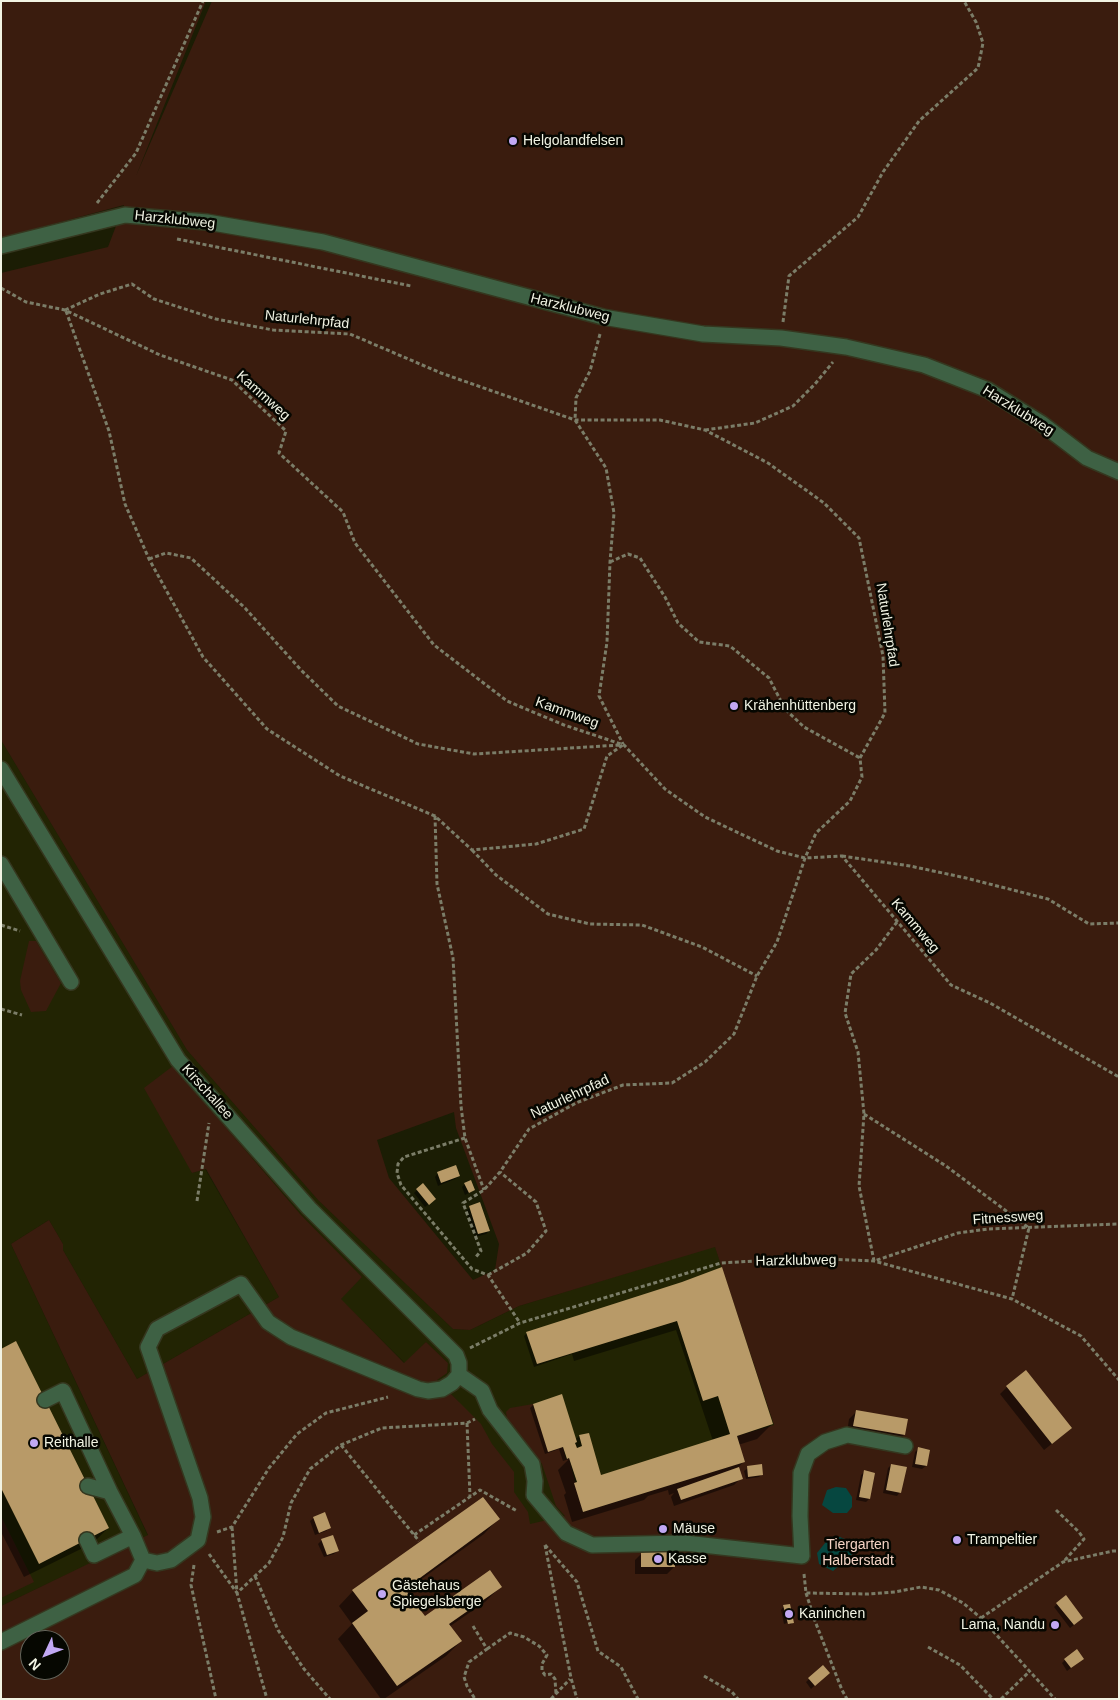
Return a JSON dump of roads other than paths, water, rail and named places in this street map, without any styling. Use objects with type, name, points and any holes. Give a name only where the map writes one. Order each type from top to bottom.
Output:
[{"type":"street","name":"Harzklubweg","points":[[1,246],[124,214],[206,222],[323,242],[603,317],[703,334],[781,338],[846,347],[924,365],[988,390],[1041,422],[1087,458],[1119,472]]},
{"type":"street","name":"Kirschallee","points":[[1,769],[178,1060],[309,1208],[456,1355],[460,1375]]},
{"type":"street","points":[[1,864],[71,982]]},
{"type":"street","points":[[143,1560],[157,1563],[171,1560],[198,1540],[202,1517],[200,1498],[148,1347],[157,1329],[241,1284],[268,1322],[291,1337],[428,1391],[442,1389],[460,1375],[482,1391],[490,1410],[532,1464],[536,1481],[534,1494],[566,1533],[592,1545],[685,1543],[802,1556],[800,1516],[801,1473],[808,1454],[826,1442],[847,1436],[905,1446]]},
{"type":"street","points":[[1,1642],[136,1575],[143,1560],[63,1391],[45,1400]]},
{"type":"street","points":[[88,1486],[110,1492]]},
{"type":"street","points":[[87,1540],[94,1555],[133,1536]]},
{"type":"water","points":[[836,1487],[846,1488],[852,1497],[852,1507],[847,1513],[833,1513],[822,1505],[827,1490]]},
{"type":"water","points":[[840,1537],[849,1541],[856,1551],[833,1571],[819,1564],[817,1553],[829,1538]]},
{"type":"place","name":"Helgolandfelsen","points":[[513,141]]},
{"type":"place","name":"Krähenhüttenberg","points":[[734,706]]},
{"type":"place","name":"Reithalle","points":[[34,1443]]},
{"type":"place","name":"Mäuse","points":[[663,1529]]},
{"type":"place","name":"Trampeltier","points":[[957,1540]]},
{"type":"place","name":"Kasse","points":[[658,1559]]},
{"type":"place","name":"Gästehaus Spiegelsberge","points":[[382,1594]]},
{"type":"place","name":"Kaninchen","points":[[789,1614]]},
{"type":"place","name":"Lama, Nandu","points":[[1055,1625]]},
{"type":"park label","name":"Tiergarten Halberstadt","points":[[858,1554]]}]
